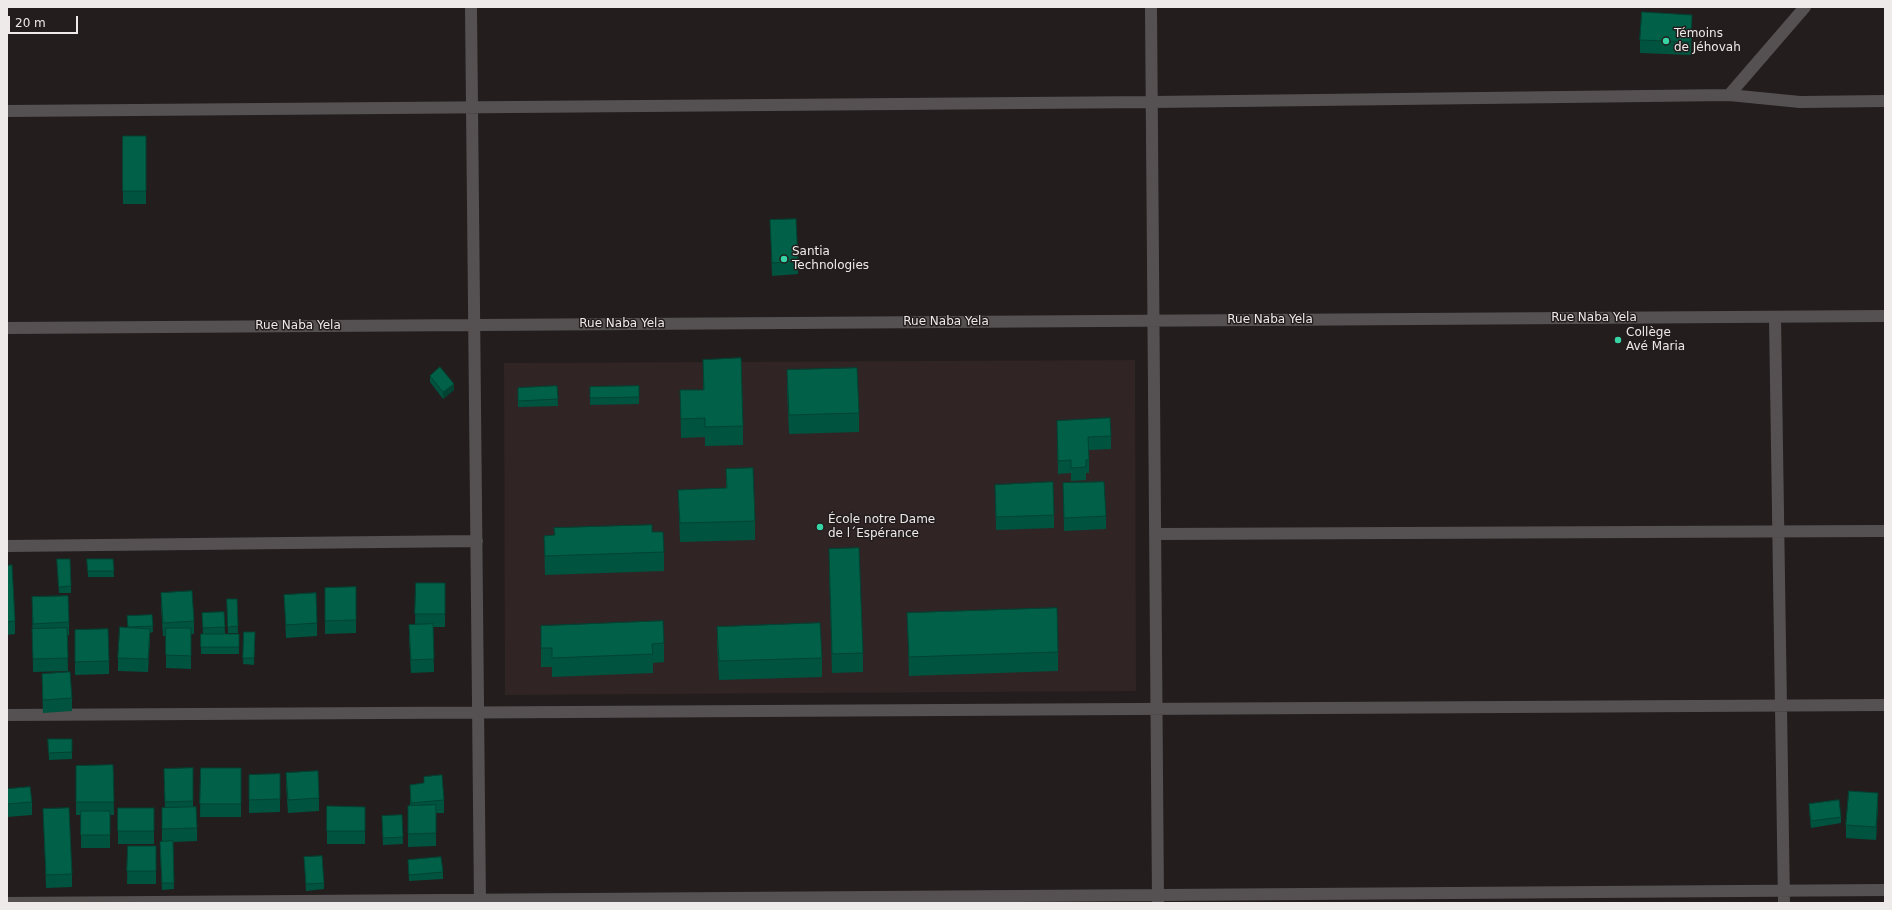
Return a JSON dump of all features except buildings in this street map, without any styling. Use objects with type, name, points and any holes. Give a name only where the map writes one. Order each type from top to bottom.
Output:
[{"type":"street","points":[[470,7],[480,902]]},
{"type":"street","points":[[1152,7],[1158,899]]},
{"type":"street","points":[[1729,95],[1805,7]]},
{"type":"street","points":[[7,111],[1152,102],[1729,95],[1800,102],[1885,100]]},
{"type":"street","name":"Rue Naba Yela","points":[[7,328],[1885,316]]},
{"type":"street","points":[[1774,317],[1784,897]]},
{"type":"street","points":[[1155,534],[1885,531]]},
{"type":"street","points":[[7,546],[477,541]]},
{"type":"street","points":[[7,715],[1781,704],[1885,705]]},
{"type":"street","points":[[7,903],[1784,897],[1885,890]]},
{"type":"shaded area","name":"École notre Dame de l´Espérance","points":[[1135,360],[1136,691],[505,695],[504,363]]},
{"type":"place","name":"Témoins de Jéhovah","points":[[1666,41]]},
{"type":"place","name":"Santia Technologies","points":[[784,259]]},
{"type":"place","name":"Collège Avé Maria","points":[[1618,340]]},
{"type":"place","name":"École notre Dame de l´Espérance","points":[[820,527]]}]
